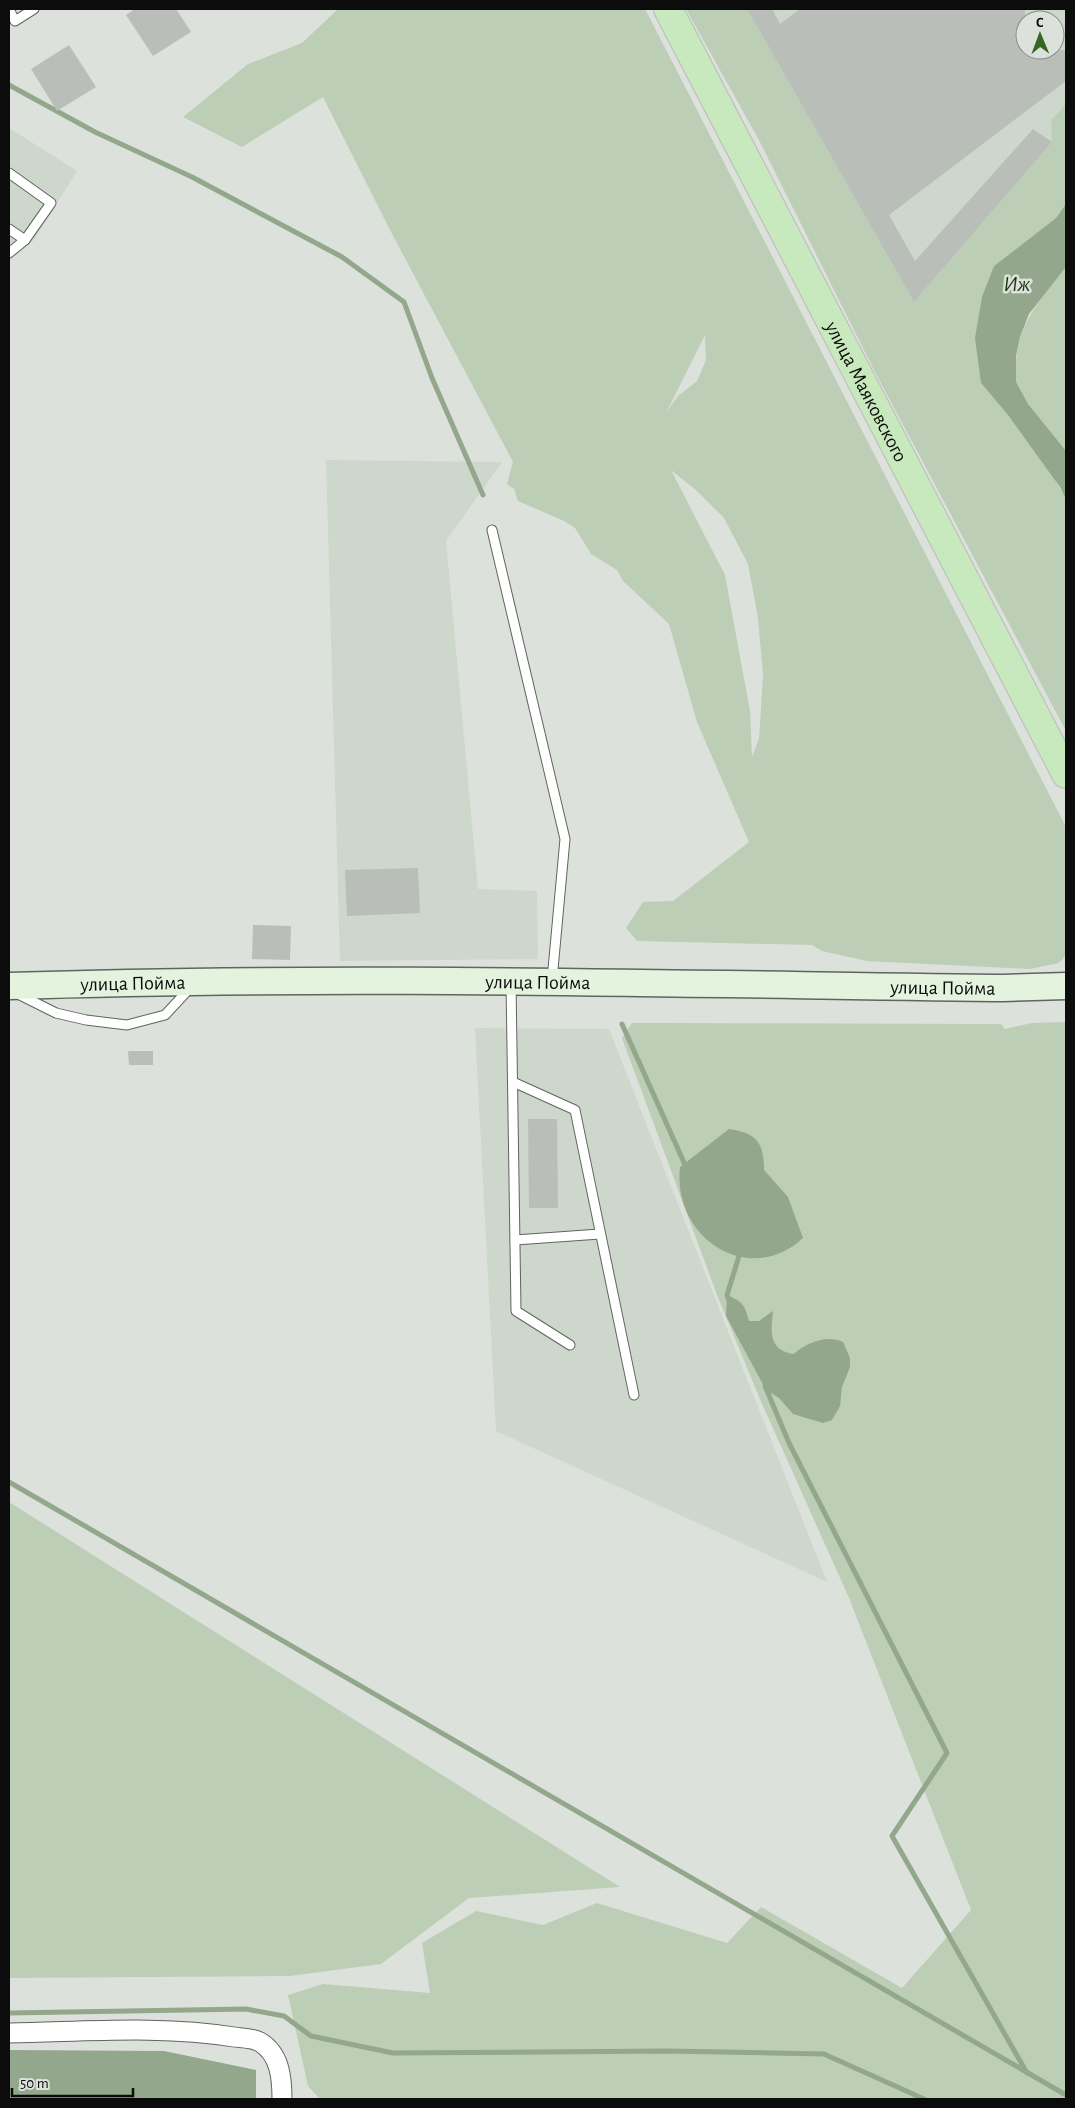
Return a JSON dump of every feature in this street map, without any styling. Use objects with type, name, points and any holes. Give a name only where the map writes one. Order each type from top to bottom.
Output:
[{"type":"main road","name":"улица Маяковского","points":[[668,9],[1066,774]]},
{"type":"main road","name":"улица Пойма","points":[[9,988],[196,982],[348,980],[1003,988],[1066,986]]},
{"type":"street","points":[[9,2033],[161,2030],[215,2034],[259,2042],[277,2059],[282,2085],[282,2099]]},
{"type":"lane","points":[[9,9],[15,21],[34,9]]},
{"type":"lane","points":[[9,173],[51,203],[25,240],[9,253]]},
{"type":"lane","points":[[9,229],[25,240]]},
{"type":"lane","points":[[492,530],[565,840],[552,983]]},
{"type":"lane","points":[[9,988],[56,1013],[86,1020],[127,1025],[165,1015],[196,982]]},
{"type":"lane","points":[[511,982],[516,1311],[570,1345]]},
{"type":"lane","points":[[513,1082],[574,1110],[634,1395]]},
{"type":"lane","points":[[515,1240],[600,1234]]},
{"type":"shaded area","points":[[338,9],[645,9],[1066,827],[1066,955],[1059,963],[1030,969],[867,961],[822,951],[812,945],[637,941],[626,928],[643,902],[673,901],[749,842],[697,722],[669,624],[623,581],[617,570],[591,554],[575,528],[564,521],[518,501],[514,489],[507,484],[513,462],[390,230],[323,97],[242,147],[183,117],[248,64],[302,43]],"holes":[[[705,335],[706,360],[697,381],[678,396],[667,411]],[[671,470],[697,491],[724,518],[748,564],[758,618],[763,675],[759,739],[752,757],[750,711],[725,575]]]},
{"type":"shaded area","points":[[686,9],[747,9],[914,302],[1052,142],[1051,120],[1066,104],[1066,204],[1056,218],[994,266],[981,383],[1038,454],[1066,500],[1066,731],[875,372],[760,142]]},
{"type":"shaded area","points":[[747,9],[1066,9],[1066,104],[1051,120],[1052,142],[914,302]]},
{"type":"shaded area","points":[[9,128],[77,171],[34,240],[9,261]]},
{"type":"shaded area","points":[[1066,267],[1066,451],[1024,400],[1016,383],[1016,378],[1017,352],[1025,325],[1039,301]]},
{"type":"shaded area","points":[[326,460],[502,462],[446,541],[478,889],[537,891],[538,959],[340,961]]},
{"type":"shaded area","points":[[1066,1022],[1066,2099],[320,2099],[308,2086],[288,1995],[323,1984],[430,1993],[422,1943],[476,1911],[543,1925],[597,1903],[727,1943],[761,1907],[902,1988],[971,1910],[849,1598],[759,1397],[717,1295],[622,1038],[632,1023],[1001,1024],[1005,1029],[1032,1023]]},
{"type":"shaded area","points":[[475,1028],[609,1029],[827,1582],[496,1431]]},
{"type":"shaded area","points":[[9,1502],[620,1887],[469,1898],[381,1964],[290,1976],[9,1978]]},
{"type":"water","name":"Иж","points":[[1066,204],[1066,267],[1029,314],[1020,337],[1016,356],[1016,382],[1028,404],[1066,451],[1066,500],[1060,487],[1008,415],[981,383],[975,338],[982,297],[994,266],[1056,218]]},
{"type":"water","points":[[729,1129],[746,1133],[757,1141],[764,1161],[764,1170],[788,1197],[803,1238],[782,1252],[760,1258],[738,1256],[718,1248],[701,1234],[688,1215],[681,1192],[680,1167]]},
{"type":"water","points":[[727,1295],[742,1305],[749,1321],[759,1321],[773,1311],[773,1339],[779,1349],[786,1352],[794,1354],[810,1343],[824,1339],[843,1342],[850,1358],[850,1367],[842,1387],[840,1406],[832,1420],[823,1423],[793,1414],[779,1398],[766,1390],[726,1316]]},
{"type":"water","points":[[9,2050],[164,2051],[256,2070],[256,2099],[9,2099]]},
{"type":"building","points":[[135,9],[176,9],[191,32],[153,56],[126,15]]},
{"type":"building","points":[[747,9],[772,9],[780,24],[800,9],[1025,9],[1015,10],[1015,60],[1065,60],[1066,50],[1066,81],[889,215],[915,261],[1033,129],[1052,142],[914,302]]},
{"type":"building","points":[[69,45],[96,87],[57,111],[31,69]]},
{"type":"building","points":[[418,868],[420,913],[347,916],[345,870]]},
{"type":"building","points":[[253,925],[291,926],[290,960],[252,959]]},
{"type":"building","points":[[128,1051],[153,1051],[153,1065],[129,1065]]},
{"type":"building","points":[[528,1119],[557,1119],[558,1208],[529,1208]]},
{"type":"waterway","points":[[9,85],[95,132],[192,177],[342,257],[404,302],[432,378],[483,495]]},
{"type":"waterway","points":[[622,1024],[686,1167]]},
{"type":"waterway","points":[[729,1300],[727,1295],[739,1256],[736,1252]]},
{"type":"waterway","points":[[765,1386],[789,1443],[947,1753],[892,1836],[1027,2073]]},
{"type":"waterway","points":[[9,1482],[1066,2095]]},
{"type":"waterway","points":[[9,2013],[246,2009],[284,2016],[311,2036],[393,2053],[668,2051],[824,2054],[924,2099]]}]
